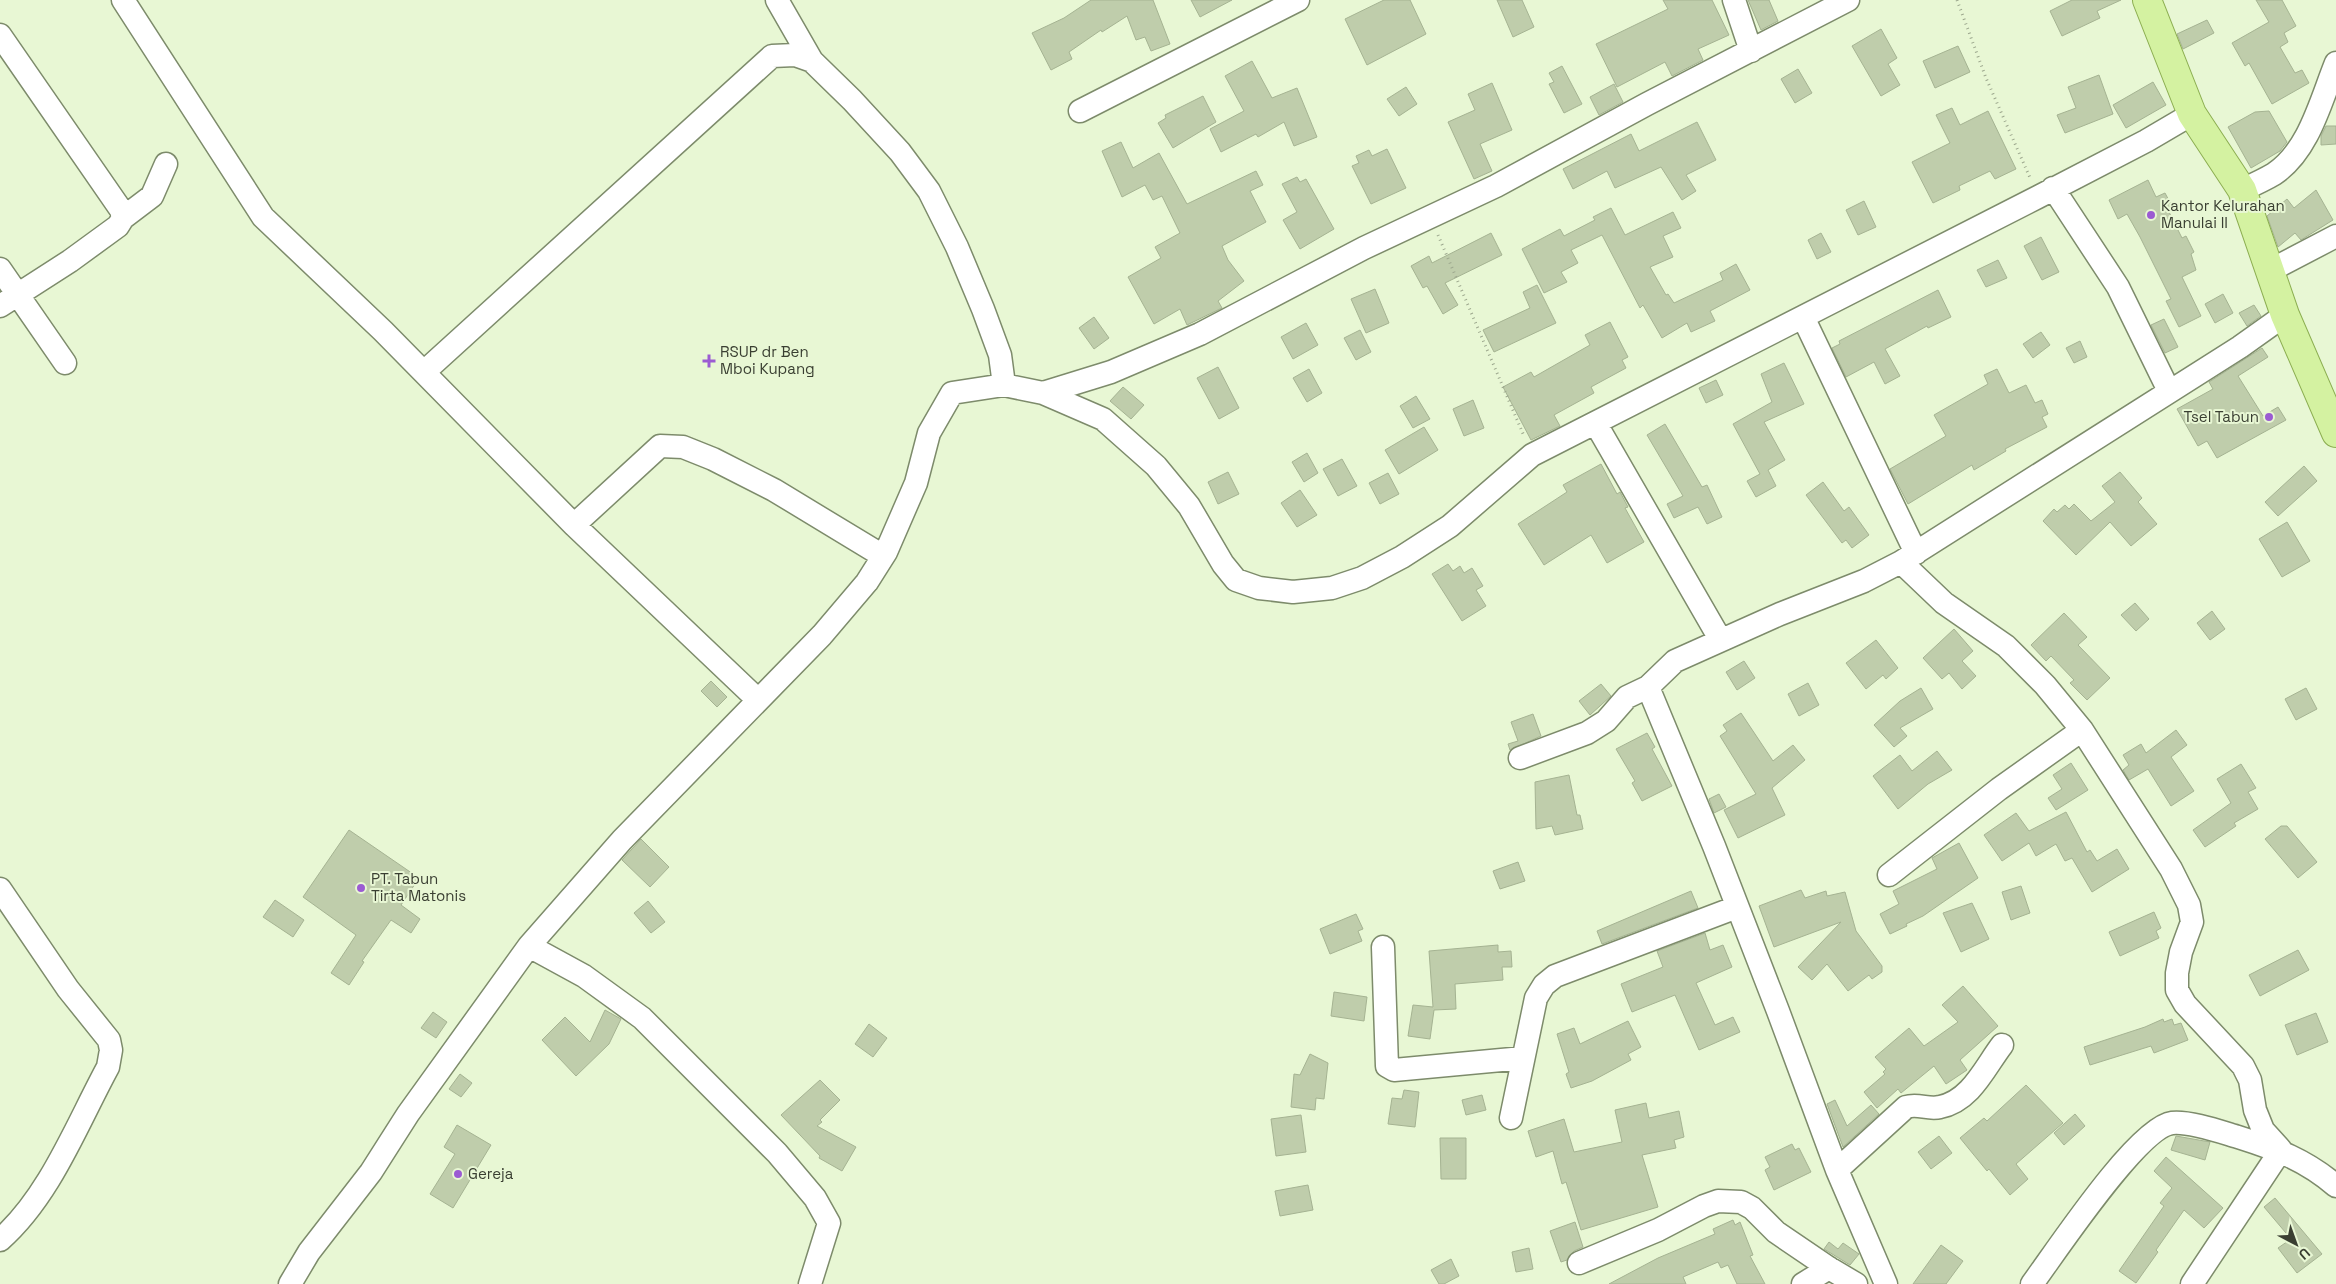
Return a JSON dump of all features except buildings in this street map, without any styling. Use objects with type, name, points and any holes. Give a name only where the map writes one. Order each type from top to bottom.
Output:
[{"type":"main road","points":[[2146,0],[2192,114],[2242,190],[2285,315],[2336,433]]},
{"type":"street","points":[[124,0],[263,217],[424,372],[574,525],[758,700]]},
{"type":"street","points":[[777,0],[812,61],[852,100],[900,152],[929,190],[957,247],[983,309],[1000,355],[1004,385]]},
{"type":"street","points":[[1080,111],[1298,0]]},
{"type":"street","points":[[1734,0],[1751,51]]},
{"type":"street","points":[[1043,393],[1111,372],[1200,334],[1430,216],[1496,186],[1848,0]]},
{"type":"street","points":[[0,35],[121,210],[123,218]]},
{"type":"street","points":[[424,372],[772,56],[795,55],[812,61]]},
{"type":"street","points":[[2242,190],[2274,174],[2295,154],[2305,139],[2336,64]]},
{"type":"street","points":[[290,1284],[309,1252],[371,1172],[408,1114],[529,946],[622,840],[822,636],[868,582],[883,556],[916,483],[929,433],[952,393],[1004,385],[1043,393],[1103,419],[1156,466],[1189,506],[1223,564],[1236,580],[1259,588],[1293,592],[1332,588],[1362,578],[1402,557],[1450,526],[1532,455],[1596,424],[2146,141],[2192,114]]},
{"type":"street","points":[[9,301],[118,226],[123,218],[152,196],[166,164]]},
{"type":"street","points":[[2045,192],[2118,287],[2169,391]]},
{"type":"street","points":[[2271,270],[2336,236]]},
{"type":"street","points":[[0,269],[9,301],[64,363]]},
{"type":"street","points":[[1520,758],[1587,733],[1606,721],[1627,697],[1648,688],[1675,661],[1720,639],[1864,582],[1909,557],[2240,347],[2285,315]]},
{"type":"street","points":[[1803,317],[1909,557],[1944,603],[2006,646],[2045,685],[2082,730],[2171,869],[2189,905],[2192,922],[2177,973],[2177,990],[2185,1004],[2243,1066],[2250,1080],[2255,1110],[2263,1130],[2281,1150]]},
{"type":"street","points":[[1596,424],[1720,639]]},
{"type":"street","points":[[574,525],[660,446],[683,447],[714,459],[774,490],[883,556]]},
{"type":"street","points":[[1648,688],[1737,907],[1836,1170],[1886,1284]]},
{"type":"street","points":[[1889,875],[1999,789],[2082,730]]},
{"type":"street","points":[[0,889],[68,988],[109,1040],[111,1050],[108,1067],[51,1175],[34,1202],[0,1240]]},
{"type":"street","points":[[1511,1118],[1536,998],[1544,985],[1555,976],[1737,907]]},
{"type":"street","points":[[529,946],[584,976],[642,1018],[777,1152],[815,1198],[829,1222],[810,1284]]},
{"type":"street","points":[[1383,947],[1387,1066],[1394,1070],[1523,1058]]},
{"type":"street","points":[[1836,1170],[1906,1108],[1913,1104],[1940,1108],[1968,1091],[2002,1045]]},
{"type":"street","points":[[2032,1284],[2098,1194],[2153,1131],[2172,1123],[2194,1126],[2281,1150],[2321,1173],[2336,1186]]},
{"type":"street","points":[[2192,1284],[2281,1150]]},
{"type":"street","points":[[1580,1263],[1658,1230],[1704,1206],[1718,1201],[1741,1202],[1752,1208],[1776,1232],[1856,1284]]},
{"type":"street","points":[[1803,1284],[1829,1268]]},
{"type":"path","points":[[1958,0],[1986,78],[2045,192]]},
{"type":"path","points":[[1430,216],[1532,455]]},
{"type":"place","name":"Kantor Kelurahan Manulai II","points":[[2151,215]]},
{"type":"place","name":"RSUP dr Ben Mboi Kupang","points":[[709,361]]},
{"type":"place","name":"Tsel Tabun","points":[[2269,417]]},
{"type":"place","name":"PT. Tabun Tirta Matonis","points":[[361,888]]},
{"type":"place","name":"Gereja","points":[[458,1174]]}]
